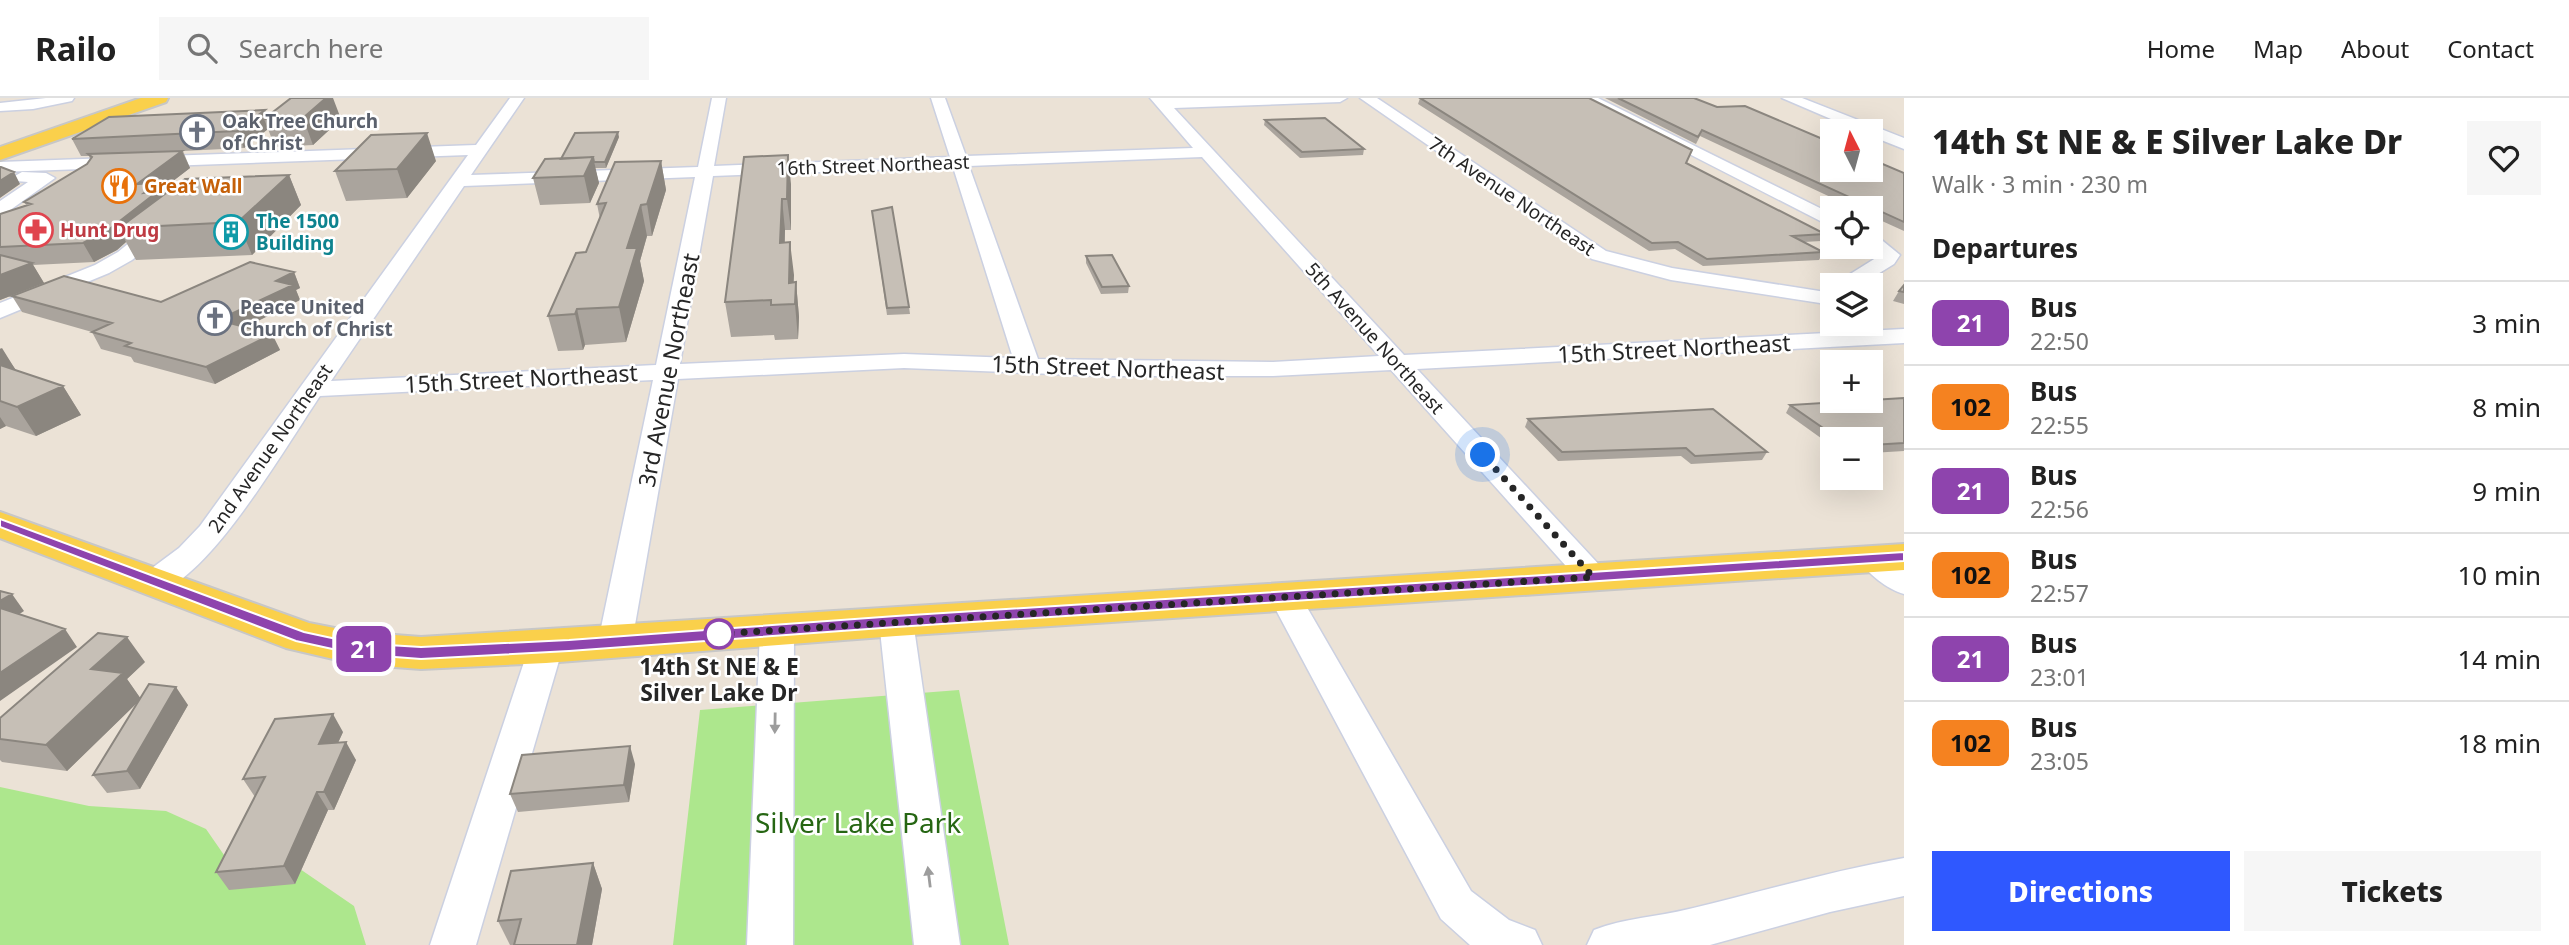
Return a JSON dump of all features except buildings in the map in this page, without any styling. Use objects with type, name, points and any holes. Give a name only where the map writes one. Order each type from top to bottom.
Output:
[{"type":"main road","points":[[0,144],[132,98]]},
{"type":"main road","points":[[0,155],[159,98]]},
{"type":"main road","points":[[0,524],[274,628],[355,648],[421,653],[546,647],[896,621],[1593,577],[1894,566]]},
{"type":"street","points":[[0,107],[33,105],[66,98]]},
{"type":"street","name":"2nd Avenue Northeast","points":[[155,582],[190,555],[211,533],[517,98]]},
{"type":"street","name":"3rd Avenue Northeast","points":[[615,642],[719,98]]},
{"type":"street","points":[[939,98],[1028,366]]},
{"type":"street","points":[[1160,101],[1340,98]]},
{"type":"street","name":"7th Avenue Northeast","points":[[1367,98],[1599,255],[1671,274],[1820,296]]},
{"type":"street","points":[[1587,98],[1820,215]]},
{"type":"street","points":[[1789,98],[1904,144]]},
{"type":"street","name":"5th Avenue Northeast","points":[[1160,101],[1593,577]]},
{"type":"street","points":[[0,120],[23,112],[33,105]]},
{"type":"street","points":[[96,120],[140,123]]},
{"type":"street","points":[[219,180],[264,143]]},
{"type":"street","points":[[104,164],[130,144]]},
{"type":"street","points":[[0,167],[480,150]]},
{"type":"street","name":"16th Street Northeast","points":[[457,181],[1205,152]]},
{"type":"street","points":[[0,179],[46,178],[0,209]]},
{"type":"street","points":[[0,209],[29,210],[0,223]]},
{"type":"street","points":[[0,310],[102,269],[125,256],[182,210]]},
{"type":"street","points":[[1866,273],[1887,260],[1890,255],[1883,248]]},
{"type":"street","points":[[1883,330],[1900,339]]},
{"type":"street","name":"15th Street Northeast","points":[[312,388],[904,361],[1228,370],[1900,339]]},
{"type":"street","points":[[1285,597],[1456,905],[1476,924],[1511,944]]},
{"type":"street","points":[[896,621],[937,945]]},
{"type":"street","points":[[770,945],[777,630]]},
{"type":"street","points":[[453,945],[546,647]]},
{"type":"street","points":[[1610,945],[1687,932],[1810,895],[1904,877]]},
{"type":"green space","name":"Silver Lake Park","points":[[959,690],[1009,945],[673,945],[700,710]]},
{"type":"green space","points":[[0,787],[89,806],[166,811],[206,829],[233,868],[300,869],[354,906],[366,945],[0,945]]},
{"type":"bus line","name":"21","points":[[0,524],[302,637],[355,648],[421,653],[569,646],[896,621],[1904,557]]},
{"type":"place","name":"Oak Tree Church of Christ","points":[[197,132]]},
{"type":"place","name":"Great Wall","points":[[119,186]]},
{"type":"place","name":"Hunt Drug","points":[[36,230]]},
{"type":"place","name":"The 1500 Building","points":[[231,232]]},
{"type":"place","name":"Peace United Church of Christ","points":[[215,318]]},
{"type":"place","name":"14th St NE & E Silver Lake Dr","points":[[719,634]]},
{"type":"route","points":[[719,634],[1593,577],[1483,455]]}]
